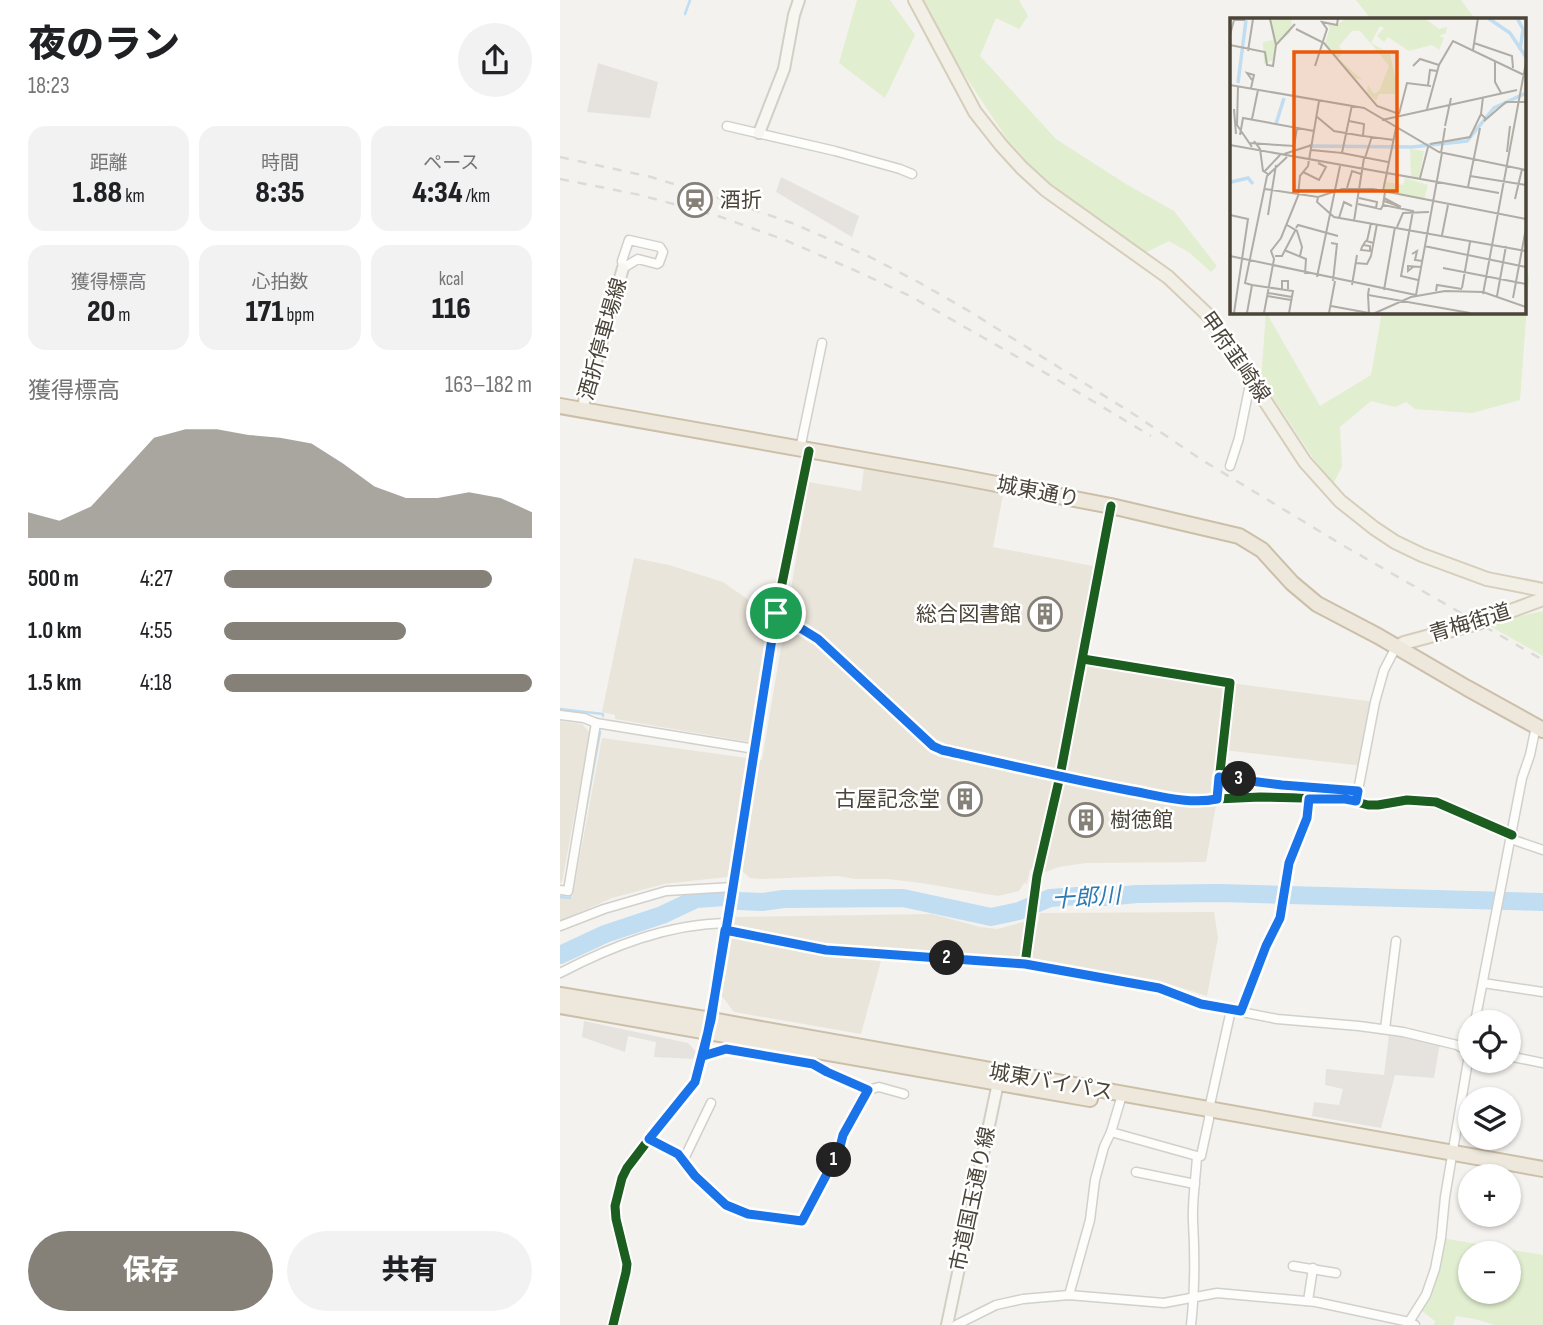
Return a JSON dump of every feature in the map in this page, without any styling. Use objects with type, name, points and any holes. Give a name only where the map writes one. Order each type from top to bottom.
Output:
[{"type":"highway","name":"城東通り","points":[[560,406],[955,476],[1111,506],[1239,536],[1262,550],[1317,604],[1540,728]]},
{"type":"highway","name":"城東バイパス","points":[[560,995],[709,1026],[999,1078],[1451,1157],[1543,1169]]},
{"type":"highway","name":"城東バイパス","points":[[560,1006],[709,1026]]},
{"type":"highway","name":"城東バイパス","points":[[1451,1157],[1543,1178]]},
{"type":"main road","name":"甲府韮崎線","points":[[915,0],[975,112],[1001,145],[1046,190],[1144,258],[1190,296],[1211,318],[1305,462],[1340,501],[1395,542],[1422,555],[1486,579],[1543,590]]},
{"type":"main road","name":"青梅街道","points":[[1396,647],[1470,625],[1543,598]]},
{"type":"street","points":[[759,133],[784,69],[799,0]]},
{"type":"street","points":[[727,126],[835,151],[912,174]]},
{"type":"street","points":[[629,240],[662,249],[657,264],[638,260],[623,268],[622,261],[629,240]]},
{"type":"street","name":"酒折停車場線","points":[[582,410],[623,268]]},
{"type":"street","points":[[613,1325],[627,1264],[615,1219],[617,1194],[622,1178],[649,1139],[692,1087],[703,1056],[822,343]]},
{"type":"street","points":[[1230,466],[1240,438],[1251,379]]},
{"type":"street","points":[[1025,964],[1037,876],[1060,776],[1111,506]]},
{"type":"street","points":[[776,613],[818,639],[933,746],[942,750],[1173,799],[1205,802],[1260,797],[1345,799],[1368,805],[1407,800],[1436,802],[1543,850]]},
{"type":"street","points":[[1356,801],[1375,702],[1384,670],[1396,647]]},
{"type":"street","points":[[1083,660],[1230,683],[1217,799]]},
{"type":"street","points":[[560,715],[755,749]]},
{"type":"street","points":[[560,890],[568,891],[596,723]]},
{"type":"street","points":[[1477,1010],[1522,778],[1540,728]]},
{"type":"street","points":[[1219,777],[1358,791]]},
{"type":"street","points":[[1241,1011],[1280,918],[1289,863],[1307,818],[1309,799]]},
{"type":"street","points":[[560,926],[604,909],[666,891],[733,887]]},
{"type":"street","points":[[560,973],[607,950],[641,938],[693,925],[727,924],[826,950],[1025,964],[1159,988],[1201,1004],[1277,1019],[1385,1029],[1458,1045]]},
{"type":"street","points":[[1385,1029],[1396,942]]},
{"type":"street","points":[[1483,983],[1543,992]]},
{"type":"street","points":[[1111,1132],[1201,1156],[1231,1010]]},
{"type":"street","points":[[703,1056],[726,1049],[813,1064],[868,1090],[879,1087],[904,1094]]},
{"type":"street","points":[[1521,1059],[1543,1063]]},
{"type":"street","points":[[956,1325],[996,1305],[1023,1299],[1069,1295],[1164,1303],[1217,1293],[1308,1301],[1412,1323],[1426,1295],[1441,1238],[1451,1157],[1466,1073]]},
{"type":"street","name":"市道国玉通り線","points":[[947,1325],[999,1078]]},
{"type":"street","points":[[649,1139],[678,1154],[695,1176],[726,1205],[748,1214],[802,1221],[868,1090]]},
{"type":"street","points":[[1069,1295],[1090,1220],[1095,1180],[1121,1099]]},
{"type":"street","points":[[683,1161],[712,1103]]},
{"type":"street","points":[[1191,1325],[1195,1297],[1193,1220],[1197,1156]]},
{"type":"street","points":[[1136,1172],[1195,1184]]},
{"type":"street","points":[[1293,1265],[1336,1273]]},
{"type":"street","points":[[1308,1301],[1312,1268]]},
{"type":"shaded area","points":[[598,63],[658,82],[650,118],[587,112]]},
{"type":"shaded area","points":[[781,177],[859,216],[852,237],[776,192]]},
{"type":"shaded area","points":[[864,468],[1004,490],[993,547],[1093,566],[1083,659],[1230,683],[1375,702],[1363,766],[1223,750],[1206,862],[1086,863],[1046,872],[1030,869],[1027,884],[1024,883],[1019,891],[998,896],[888,879],[837,876],[761,879],[750,878],[742,871],[727,877],[664,884],[612,898],[560,921],[560,898],[572,898],[602,738],[762,760],[809,482],[861,491]]},
{"type":"shaded area","points":[[634,558],[669,565],[723,582],[769,617],[749,742],[615,719],[615,715],[602,712]]},
{"type":"shaded area","points":[[560,721],[582,724],[590,733],[560,883]]},
{"type":"shaded area","points":[[1214,912],[1218,938],[1207,996],[1166,983],[1030,958],[1040,913]]},
{"type":"shaded area","points":[[932,914],[997,929],[1027,921],[1022,960],[884,950],[861,1034],[734,1012],[721,995],[735,917]]},
{"type":"shaded area","points":[[584,1021],[688,1043],[696,1052],[693,1059],[654,1057],[656,1042],[628,1036],[625,1052],[582,1037]]},
{"type":"shaded area","points":[[1389,1034],[1440,1043],[1434,1078],[1395,1075],[1381,1128],[1312,1116],[1314,1102],[1339,1105],[1343,1089],[1325,1085],[1326,1069],[1384,1075]]},
{"type":"green space","points":[[857,0],[890,0],[915,35],[885,98],[839,63]]},
{"type":"green space","points":[[920,0],[1019,0],[1028,16],[1019,29],[996,18],[980,56],[1056,139],[1174,211],[1217,266],[1211,272],[1190,253],[1169,241],[1145,253],[1050,187],[1007,139],[939,36]]},
{"type":"green space","points":[[1356,0],[1461,0],[1474,18],[1370,18]]},
{"type":"green space","points":[[1525,262],[1529,279],[1520,400],[1472,413],[1415,409],[1406,402],[1395,407],[1371,401],[1340,427],[1342,466],[1333,485],[1261,379],[1266,313],[1320,406],[1371,375],[1382,313],[1525,313]]},
{"type":"green space","points":[[1543,611],[1543,656],[1488,625],[1499,621]]},
{"type":"green space","points":[[1441,1238],[1459,1241],[1458,1304],[1521,1304],[1521,1251],[1543,1255],[1543,1325],[1495,1325],[1456,1316],[1453,1325],[1434,1325],[1435,1321],[1418,1308]]},
{"type":"waterway","points":[[685,14],[690,0]]},
{"type":"waterway","points":[[560,709],[603,716]]},
{"type":"waterway","points":[[578,853],[600,732]]},
{"type":"waterway","points":[[560,897],[570,898],[572,890]]},
{"type":"waterway","name":"十郎川","points":[[560,955],[605,934],[662,915],[696,899],[725,897],[762,902],[783,899],[903,898],[991,917],[1019,911],[1050,898],[1137,894],[1219,893],[1543,902]]},
{"type":"railway","points":[[560,157],[651,177],[722,199],[792,223],[870,257],[969,311],[1202,460],[1344,546],[1543,660]]},
{"type":"railway","points":[[560,179],[640,195],[718,216],[785,240],[912,297],[1151,436]]},
{"type":"cycle path","points":[[613,1325],[627,1264],[615,1206],[622,1178],[659,1126],[692,1087],[703,1056],[733,887],[776,613],[809,451]]},
{"type":"cycle path","points":[[725,930],[826,950],[1025,964],[1037,876],[1060,776],[1111,506]]},
{"type":"cycle path","points":[[1083,659],[1230,683],[1217,799],[1345,799],[1368,805],[1407,800],[1436,802],[1512,835]]},
{"type":"place","name":"酒折","points":[[695,200]]},
{"type":"place","name":"総合図書館","points":[[1045,614]]},
{"type":"place","name":"古屋記念堂","points":[[965,799]]},
{"type":"place","name":"樹徳館","points":[[1086,820]]},
{"type":"route","points":[[776,613],[733,887],[725,930],[711,1020],[703,1056],[726,1049],[813,1064],[868,1090],[802,1221],[748,1214],[726,1205],[695,1176],[678,1154],[649,1139],[695,1082],[711,1020],[725,930],[826,950],[1025,964],[1159,988],[1201,1004],[1241,1011],[1280,918],[1289,863],[1307,818],[1309,799],[1356,801],[1358,791],[1219,777],[1217,799],[1205,802],[1173,799],[942,750],[933,746],[818,639],[776,613]]}]
